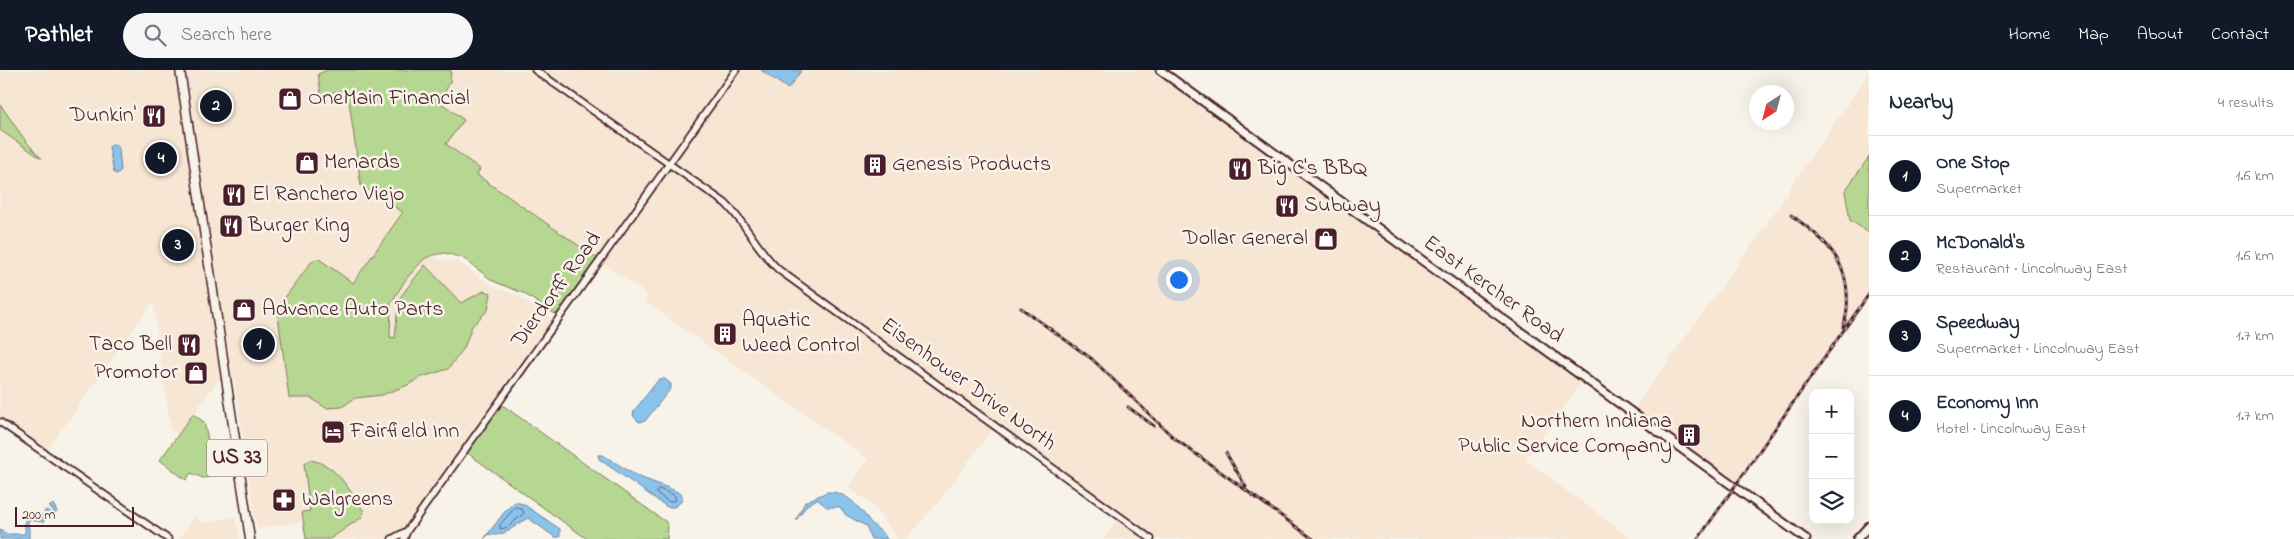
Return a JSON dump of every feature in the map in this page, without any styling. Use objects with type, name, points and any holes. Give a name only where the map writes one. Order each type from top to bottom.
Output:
[{"type":"highway","name":"US 33","points":[[180,70],[250,539]]},
{"type":"main road","name":"East Kercher Road","points":[[1160,70],[1806,539]]},
{"type":"main road","points":[[1860,539],[1869,527]]},
{"type":"street","name":"Eisenhower Drive North","points":[[535,70],[669,163],[733,211],[763,254],[779,270],[1151,539]]},
{"type":"street","name":"Dierdorff Road","points":[[404,539],[407,531],[736,70]]},
{"type":"street","points":[[0,422],[168,539]]},
{"type":"street","name":"Dierdorff Road","points":[[396,539],[407,531]]},
{"type":"shaded area","points":[[0,70],[327,70],[321,94],[341,91],[349,101],[361,185],[403,212],[394,226],[438,259],[457,261],[490,285],[518,296],[550,317],[552,324],[406,528],[392,539],[305,539],[302,521],[257,529],[234,377],[218,380],[178,435],[171,430],[153,302],[45,453],[0,422],[0,130],[40,158],[0,104]]},
{"type":"shaded area","points":[[451,70],[535,70],[725,203],[770,262],[993,428],[939,501],[906,539],[898,539],[879,513],[866,500],[848,488],[868,459],[644,301],[648,295],[477,174],[480,169],[446,144],[440,102],[450,82]]},
{"type":"shaded area","points":[[541,70],[1152,70],[1582,382],[1525,460],[1632,539],[1103,539],[1122,513],[784,270],[767,255],[743,214],[726,198]]},
{"type":"shaded area","points":[[1869,74],[1869,294],[1734,483],[1633,410],[1788,194],[1790,187]]},
{"type":"shaded area","points":[[195,517],[203,523],[235,517],[240,539],[179,539]]},
{"type":"green space","points":[[327,70],[451,70],[450,82],[440,102],[464,120],[446,144],[480,169],[477,175],[598,259],[560,312],[555,314],[523,293],[493,281],[463,258],[445,253],[424,259],[406,279],[391,303],[390,337],[395,338],[397,314],[402,305],[399,302],[401,296],[425,265],[461,303],[484,291],[491,293],[488,310],[472,326],[464,348],[448,369],[419,378],[408,385],[382,395],[355,398],[342,407],[326,408],[311,398],[289,398],[277,308],[313,260],[319,259],[353,283],[403,212],[361,186],[349,101],[341,91],[321,94],[318,74]]},
{"type":"green space","points":[[0,104],[25,140],[42,159],[0,130]]},
{"type":"green space","points":[[1869,157],[1869,233],[1850,220],[1845,191]]},
{"type":"green space","points":[[501,404],[666,522],[668,526],[667,539],[587,539],[466,452]]},
{"type":"green space","points":[[193,414],[204,422],[216,476],[203,478],[191,473],[186,480],[160,460]]},
{"type":"green space","points":[[309,460],[319,462],[335,472],[364,511],[362,517],[330,539],[306,539],[302,512],[310,511],[304,464]]},
{"type":"water","points":[[761,70],[801,70],[801,71],[788,89]]},
{"type":"water","points":[[117,145],[119,149],[121,170],[117,174],[114,173],[109,147]]},
{"type":"water","points":[[659,379],[665,379],[671,384],[671,388],[645,421],[639,422],[633,416],[634,411]]},
{"type":"water","points":[[598,455],[603,455],[637,476],[676,491],[682,495],[682,501],[674,507],[667,507],[599,459]]},
{"type":"water","points":[[827,492],[840,494],[851,500],[887,539],[871,539],[866,526],[846,515],[840,507],[827,507],[817,499],[807,505],[796,520],[805,502]]},
{"type":"water","points":[[515,502],[523,504],[560,529],[560,537],[555,537],[528,518],[504,533],[489,534],[484,539],[506,510]]},
{"type":"water","points":[[53,504],[57,511],[54,516],[49,517],[45,514],[44,522],[29,520],[27,525],[29,527],[29,539],[0,539],[0,530],[7,534],[25,534],[25,515],[40,517],[46,510],[53,514],[54,510],[49,507]]},
{"type":"railway","points":[[1791,215],[1820,238],[1836,257],[1845,280],[1847,297],[1843,327]]},
{"type":"railway","points":[[1698,539],[1869,294]]},
{"type":"railway","points":[[1021,308],[1092,359],[1174,438],[1313,539]]},
{"type":"railway","points":[[1128,407],[1154,426]]},
{"type":"railway","points":[[1226,453],[1246,487]]},
{"type":"place","name":"OneMain Financial","points":[[290,99]]},
{"type":"place","name":"McDonald's","points":[[216,106]]},
{"type":"place","name":"Dunkin'","points":[[154,116]]},
{"type":"place","name":"Economy Inn","points":[[161,158]]},
{"type":"place","name":"Menards","points":[[307,163]]},
{"type":"place","name":"Genesis Products","points":[[875,165]]},
{"type":"place","name":"Big C's BBQ","points":[[1240,169]]},
{"type":"place","name":"El Ranchero Viejo","points":[[234,195]]},
{"type":"place","name":"Subway","points":[[1287,206]]},
{"type":"place","name":"Burger King","points":[[231,226]]},
{"type":"place","name":"Dollar General","points":[[1326,239]]},
{"type":"place","name":"Speedway","points":[[178,245]]},
{"type":"place","name":"Advance Auto Parts","points":[[244,310]]},
{"type":"place","name":"Aquatic Weed Control","points":[[725,334]]},
{"type":"place","name":"One Stop","points":[[259,344]]},
{"type":"place","name":"Taco Bell","points":[[189,345]]},
{"type":"place","name":"Promotor","points":[[196,373]]},
{"type":"place","name":"Fairfield Inn","points":[[333,432]]},
{"type":"place","name":"Northern Indiana Public Service Company","points":[[1689,435]]},
{"type":"place","name":"Walgreens","points":[[284,500]]}]
